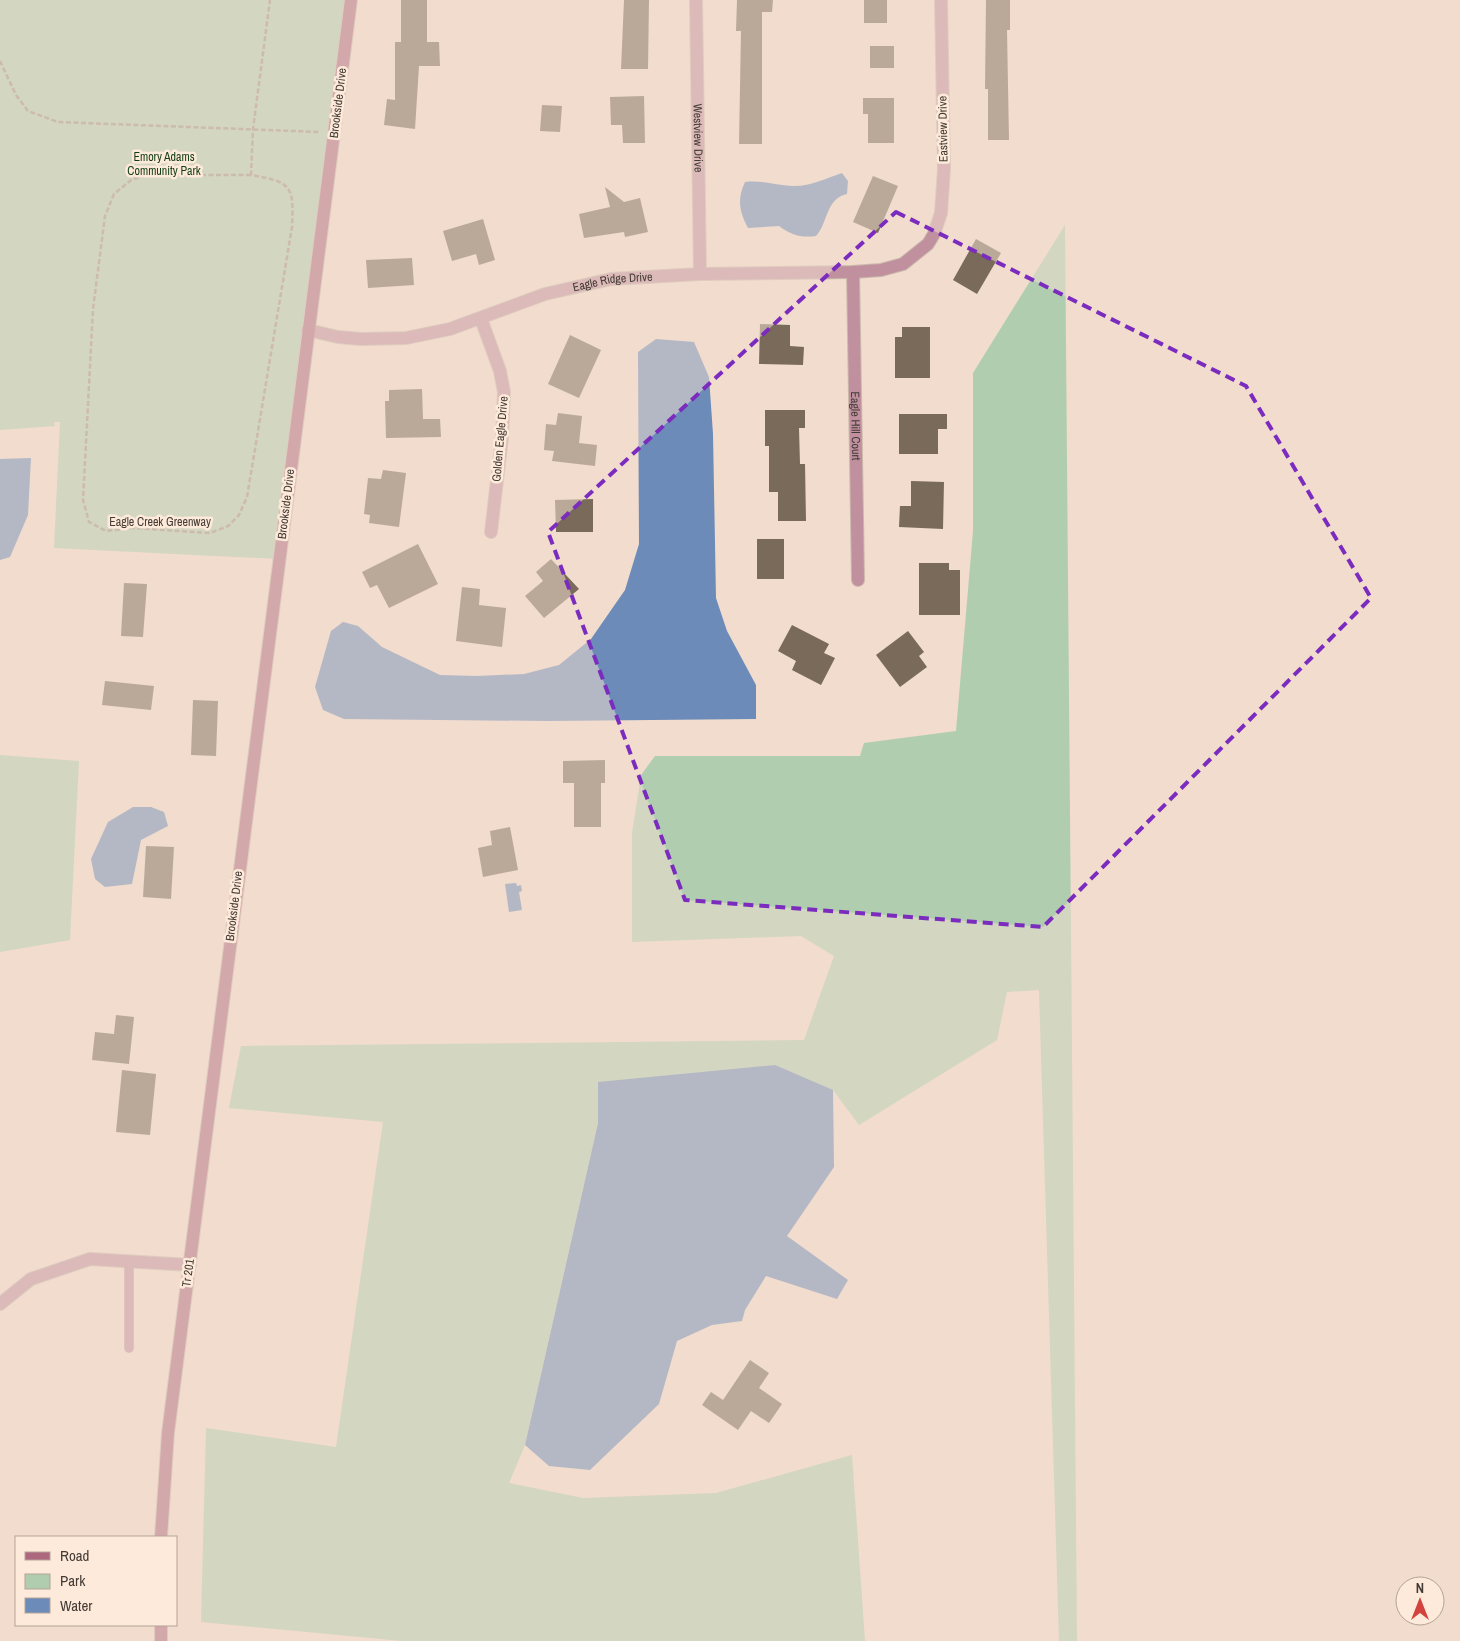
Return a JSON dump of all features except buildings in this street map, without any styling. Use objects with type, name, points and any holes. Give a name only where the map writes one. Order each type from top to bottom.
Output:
[{"type":"street","name":"Brookside Drive","points":[[222,1009],[351,0]]},
{"type":"street","name":"Westview Drive","points":[[696,0],[700,274]]},
{"type":"street","name":"Eastview Drive","points":[[920,252],[934,234],[942,202],[941,0]]},
{"type":"street","name":"Eagle Ridge Drive","points":[[308,330],[338,337],[384,339],[428,334],[481,319],[545,294],[589,282],[633,277],[700,274],[853,272],[892,268],[920,252]]},
{"type":"street","name":"Eagle Hill Court","points":[[853,272],[858,580]]},
{"type":"street","name":"Golden Eagle Drive","points":[[481,319],[498,365],[504,392],[502,437],[491,532]]},
{"type":"street","name":"Tr 201","points":[[161,1536],[168,1434],[222,1009]]},
{"type":"street","points":[[0,1304],[31,1279],[90,1259],[190,1266]]},
{"type":"street","points":[[161,1626],[161,1641]]},
{"type":"lane","points":[[129,1262],[129,1348]]},
{"type":"path","points":[[251,174],[253,130],[270,0]]},
{"type":"path","points":[[0,61],[16,95],[28,111],[58,122],[334,133]]},
{"type":"path","name":"Eagle Creek Greenway","points":[[146,174],[251,174],[276,179],[288,188],[293,202],[292,227],[247,497],[239,515],[228,526],[210,533],[133,528],[106,532],[89,522],[83,500],[93,309],[105,216],[114,194],[131,180],[146,174]]},
{"type":"highlighted area","points":[[896,212],[1246,386],[1371,598],[1043,927],[685,900],[548,532]]},
{"type":"green space","name":"Emory Adams Community Park","points":[[0,0],[351,0],[279,559],[54,548],[60,422],[54,422],[55,426],[0,430]]},
{"type":"green space","points":[[1065,225],[1077,1641],[1059,1641],[1039,990],[1007,992],[997,1040],[859,1125],[833,1090],[598,1082],[598,1123],[525,1445],[509,1483],[583,1498],[716,1493],[852,1455],[865,1641],[402,1641],[201,1622],[206,1428],[336,1447],[383,1122],[229,1108],[241,1046],[804,1040],[834,956],[801,936],[632,942],[632,833],[641,775],[655,756],[860,756],[864,743],[956,731],[973,531],[973,373]]},
{"type":"green space","points":[[0,755],[79,761],[70,940],[0,952]]},
{"type":"water","points":[[842,173],[848,181],[847,194],[835,200],[816,236],[796,235],[779,226],[748,228],[740,205],[745,182],[798,186],[818,182]]},
{"type":"water","points":[[656,339],[694,342],[709,377],[713,434],[716,598],[727,631],[756,685],[756,719],[548,721],[344,719],[323,710],[315,687],[331,631],[343,622],[358,626],[382,647],[440,675],[524,674],[559,665],[591,639],[625,590],[639,544],[638,352]]},
{"type":"water","points":[[31,458],[28,515],[10,557],[0,560],[0,459]]},
{"type":"water","points":[[133,807],[151,807],[164,812],[168,826],[141,840],[132,884],[105,887],[95,879],[91,859],[108,822]]},
{"type":"water","points":[[516,883],[517,886],[521,885],[522,891],[519,892],[522,910],[509,912],[505,884]]},
{"type":"water","points":[[775,1065],[833,1090],[834,1167],[787,1236],[848,1280],[837,1299],[766,1276],[745,1310],[742,1321],[712,1325],[677,1341],[659,1404],[590,1470],[549,1466],[525,1445],[598,1123],[598,1082]]}]
